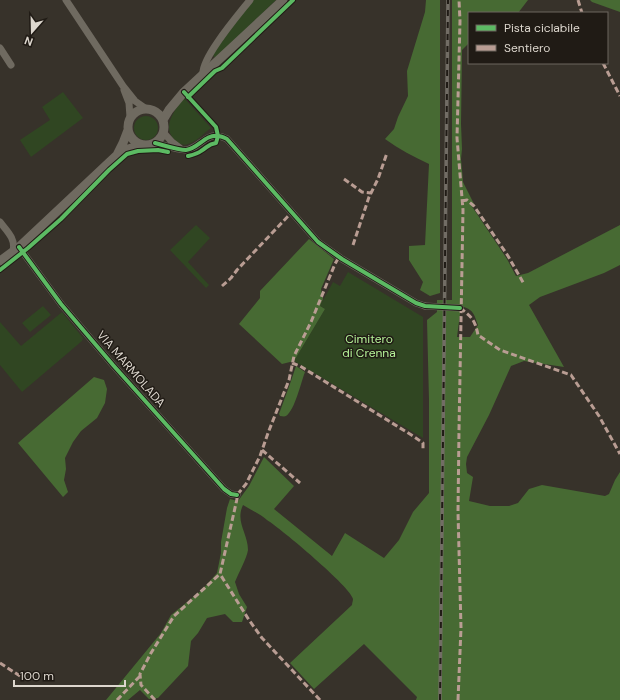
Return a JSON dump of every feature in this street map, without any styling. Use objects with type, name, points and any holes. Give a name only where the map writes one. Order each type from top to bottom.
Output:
[{"type":"street","points":[[0,261],[19,246],[117,155],[128,149],[154,143],[162,137],[164,132],[163,120],[157,112],[135,100],[123,86],[66,0]]},
{"type":"street","points":[[203,74],[203,69],[209,56],[250,0]]},
{"type":"street","points":[[130,117],[139,110],[164,107],[184,92],[283,0]]},
{"type":"street","points":[[0,48],[11,65]]},
{"type":"street","points":[[123,86],[129,103],[129,136],[137,143],[142,145]]},
{"type":"street","points":[[163,120],[184,92]]},
{"type":"street","points":[[117,155],[128,130]]},
{"type":"street","points":[[164,132],[172,142],[181,149]]},
{"type":"street","points":[[154,143],[186,150],[195,147],[212,136],[227,139],[318,242],[351,265],[416,304],[460,308]]},
{"type":"street","points":[[0,222],[14,243],[19,246]]},
{"type":"street","points":[[11,237],[16,240],[19,246]]},
{"type":"street","name":"VIA MARMOLADA","points":[[19,246],[61,304],[118,371],[224,489],[231,494],[237,495]]},
{"type":"green space","points":[[252,0],[276,0],[216,58],[214,57],[213,54]]},
{"type":"green space","points":[[426,0],[440,0],[440,293],[430,296],[420,290],[423,282],[409,260],[409,246],[425,245],[429,164],[407,153],[385,139],[394,129],[408,96],[407,71],[425,12]]},
{"type":"green space","points":[[452,0],[528,0],[519,12],[468,12],[468,44],[462,50],[461,159],[463,182],[474,204],[471,205],[507,259],[516,276],[528,273],[620,225],[620,265],[604,273],[540,297],[529,305],[564,367],[524,361],[511,366],[489,415],[467,457],[467,473],[473,477],[469,501],[490,506],[509,506],[518,503],[529,489],[542,485],[605,496],[609,494],[620,472],[620,700],[416,700],[417,697],[364,644],[314,689],[290,663],[352,605],[353,599],[350,593],[329,571],[286,534],[243,505],[240,517],[248,550],[235,582],[239,594],[247,607],[242,622],[233,622],[225,614],[207,618],[191,641],[188,666],[158,698],[149,699],[140,690],[128,700],[106,700],[161,633],[171,615],[202,590],[217,573],[221,553],[221,542],[230,499],[238,501],[249,486],[264,457],[294,486],[274,509],[332,556],[345,533],[384,558],[399,540],[413,512],[429,493],[427,320],[437,312],[437,300],[452,300]],"holes":[[[461,306],[469,309],[473,313],[478,325],[470,337],[457,337]]]},
{"type":"green space","points":[[590,0],[620,0],[620,12],[592,2]]},
{"type":"green space","points":[[63,92],[83,118],[31,157],[20,140],[50,120],[42,107]]},
{"type":"green space","points":[[184,98],[211,128],[191,143],[185,145],[178,143],[172,137],[169,125],[176,108]]},
{"type":"green space","points":[[146,116],[155,119],[158,128],[155,137],[146,140],[137,137],[134,128],[137,119]]},
{"type":"green space","points":[[196,225],[210,238],[188,262],[209,285],[206,288],[170,250]]},
{"type":"green space","points":[[309,239],[334,259],[321,289],[323,299],[320,306],[325,309],[294,361],[282,364],[239,324],[260,298],[260,291]]},
{"type":"green space","name":"Cimitero di Crenna","points":[[348,272],[423,317],[423,438],[294,361],[325,309],[320,306],[333,282],[340,286]]},
{"type":"green space","points":[[43,306],[51,315],[30,332],[22,323]]},
{"type":"green space","points":[[62,312],[83,338],[82,341],[22,392],[0,365],[0,322],[21,346]]},
{"type":"green space","points":[[296,366],[305,372],[292,408],[286,416],[280,416],[279,414]]},
{"type":"green space","points":[[94,377],[104,380],[107,389],[105,403],[97,418],[81,431],[73,442],[65,458],[66,469],[64,480],[68,492],[63,497],[18,443]]},
{"type":"railway","points":[[440,700],[448,0]]},
{"type":"marked path","points":[[458,700],[461,628],[458,512],[463,210],[457,138],[460,21],[459,0]]},
{"type":"marked path","points":[[578,0],[582,12]]},
{"type":"marked path","points":[[604,64],[620,96]]},
{"type":"marked path","points":[[353,245],[369,197],[378,179],[387,153]]},
{"type":"marked path","points":[[344,179],[362,192],[371,193]]},
{"type":"marked path","points":[[462,201],[467,200],[474,206],[508,256],[524,284]]},
{"type":"marked path","points":[[222,286],[292,212]]},
{"type":"marked path","points":[[320,700],[262,638],[220,574],[237,495],[246,484],[260,456],[289,380],[294,356],[311,322],[339,257]]},
{"type":"marked path","points":[[460,308],[472,319],[476,326],[478,335],[500,350],[571,375],[599,416],[620,454]]},
{"type":"marked path","points":[[292,363],[300,366],[413,436],[423,443],[423,450]]},
{"type":"marked path","points":[[262,450],[300,483]]},
{"type":"marked path","points":[[155,700],[141,685],[140,674],[174,616],[220,574]]},
{"type":"marked path","points":[[0,663],[20,676]]},
{"type":"marked path","points":[[117,700],[140,676]]},
{"type":"cycle path","points":[[188,97],[215,71],[222,68],[293,0]]},
{"type":"cycle path","points":[[184,92],[216,127],[218,136],[216,143],[213,143],[198,153],[188,156]]},
{"type":"cycle path","points":[[155,143],[186,150],[194,147],[209,137],[220,136],[227,139],[318,242],[342,259],[416,303],[425,306],[460,308]]},
{"type":"cycle path","points":[[0,270],[61,219],[109,170],[127,154],[138,151],[158,150],[168,152]]},
{"type":"cycle path","points":[[19,247],[61,304],[113,365],[224,489],[231,494],[237,495]]}]
